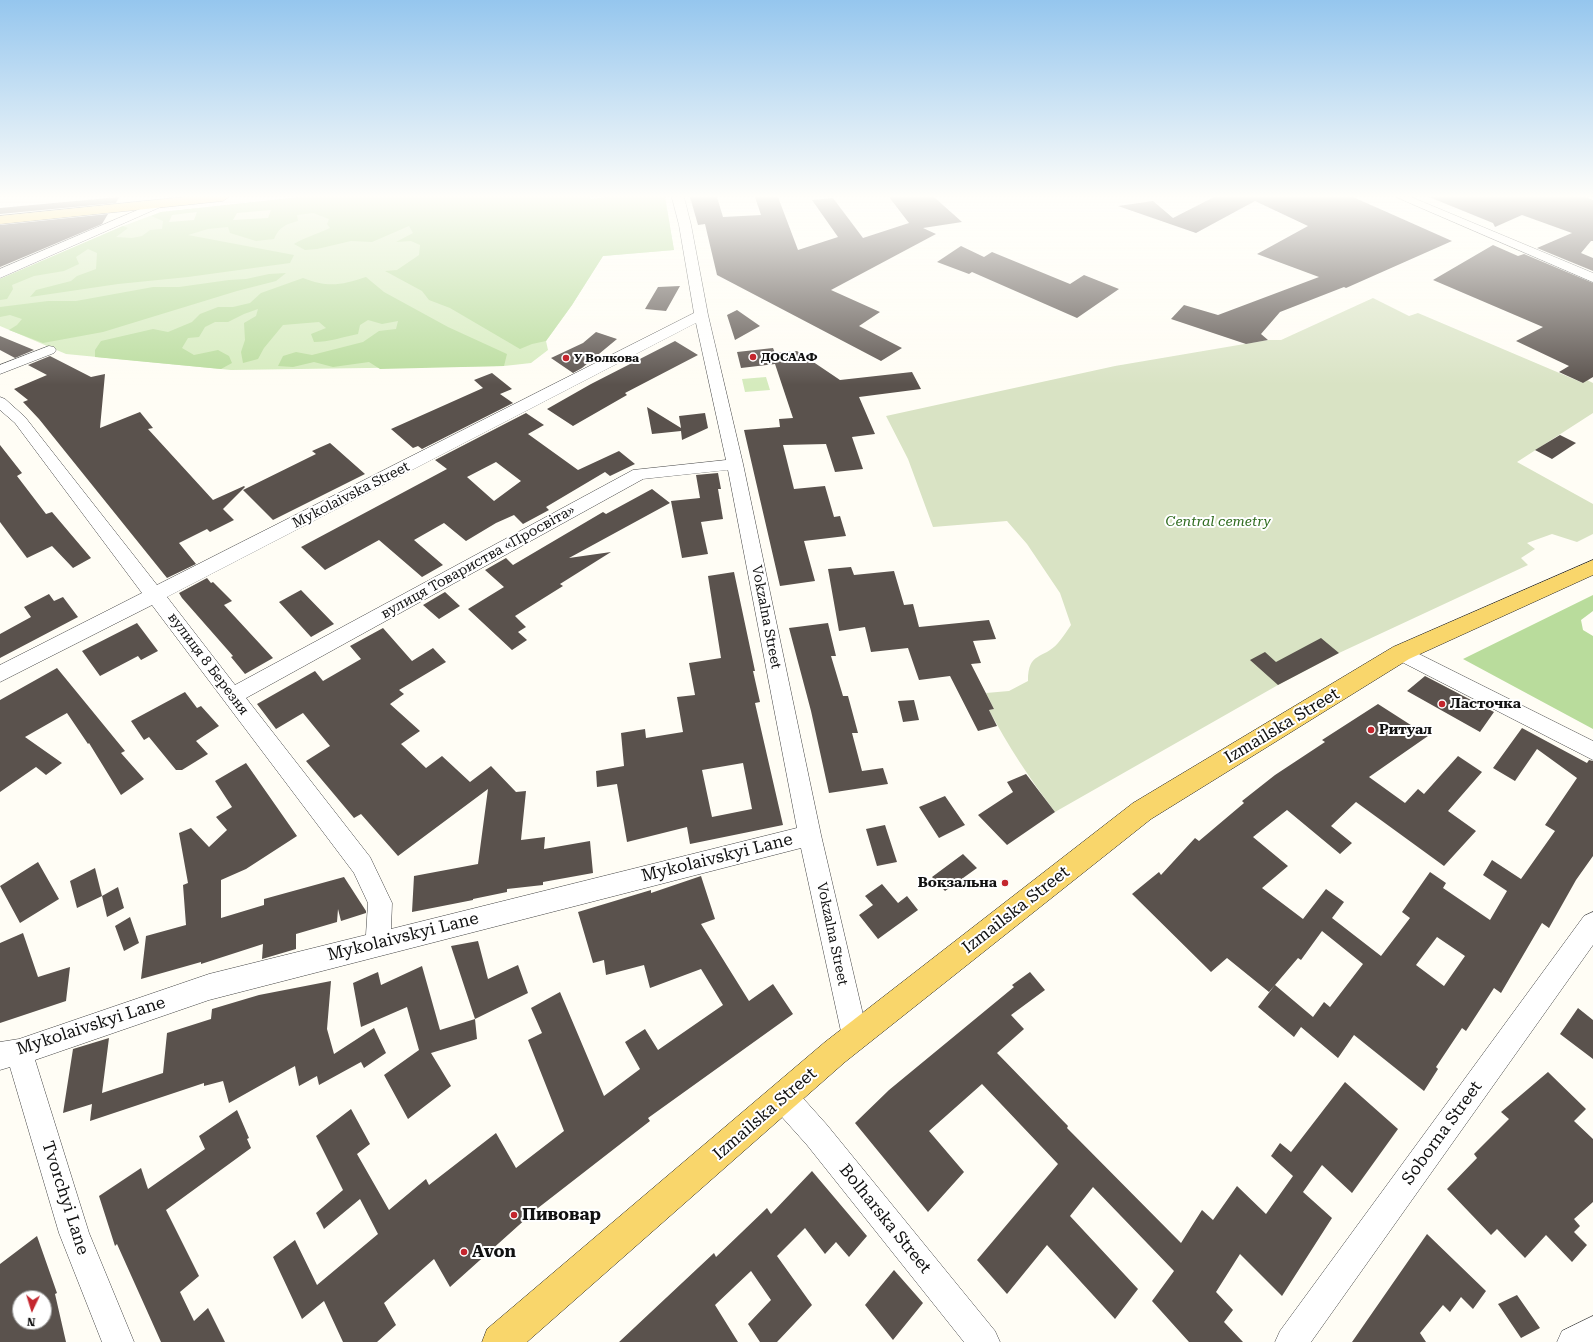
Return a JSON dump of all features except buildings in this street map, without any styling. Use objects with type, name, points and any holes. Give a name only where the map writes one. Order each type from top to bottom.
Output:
[{"type":"main road","name":"Izmailska Street","points":[[500,1342],[855,1036],[1142,811],[1401,653],[1593,567]]},
{"type":"street","points":[[0,274],[33,260]]},
{"type":"street","name":"Vokzalna Street","points":[[691,260],[701,315],[735,464],[810,835],[855,1036]]},
{"type":"street","points":[[1549,260],[1593,278]]},
{"type":"street","name":"Mykolaivska Street","points":[[0,674],[701,315]]},
{"type":"street","points":[[0,370],[49,350]]},
{"type":"street","name":"вулиця 8 Березня","points":[[0,402],[20,420],[362,865],[380,903],[378,943]]},
{"type":"street","name":"вулиця Товариства «Просвіта»","points":[[232,696],[639,474],[735,464]]},
{"type":"street","points":[[1401,653],[1593,750]]},
{"type":"street","name":"Mykolaivskyi Lane","points":[[9,1054],[209,987],[378,943],[810,835]]},
{"type":"street","name":"Soborna Street","points":[[1291,1342],[1593,924]]},
{"type":"street","name":"Tvorchyi Lane","points":[[9,1054],[74,1233],[118,1342]]},
{"type":"street","name":"Bolharska Street","points":[[783,1097],[817,1135],[984,1342]]},
{"type":"street","points":[[1573,1342],[1593,1332]]},
{"type":"green space","points":[[45,260],[601,260],[572,305],[546,341],[548,350],[531,363],[504,366],[231,370],[66,354],[0,326],[0,279]]},
{"type":"green space","points":[[45,260],[77,260],[79,264],[64,271],[34,276],[12,285],[13,289],[7,299],[0,300],[0,279]]},
{"type":"green space","points":[[97,260],[292,260],[290,263],[188,277],[118,284],[30,297],[36,290],[71,281],[77,276],[96,269]]},
{"type":"green space","points":[[412,260],[601,260],[572,305],[546,341],[532,344],[520,349],[450,308],[429,300],[422,291],[385,271],[397,270]]},
{"type":"green space","points":[[286,273],[276,281],[237,291],[103,332],[43,343],[9,330],[17,325],[22,319],[10,315],[0,317],[0,307],[48,301],[76,301],[153,287],[179,287],[246,279],[269,274]]},
{"type":"green space","points":[[366,277],[384,292],[448,327],[507,354],[504,366],[380,369],[369,362],[333,367],[314,362],[293,367],[278,366],[283,356],[296,352],[312,355],[363,342],[379,331],[396,329],[398,321],[382,324],[368,320],[360,325],[358,334],[320,342],[314,342],[311,334],[326,328],[319,322],[283,325],[264,348],[258,359],[243,363],[241,352],[245,340],[244,323],[256,316],[258,309],[228,322],[215,322],[205,327],[199,337],[188,338],[182,348],[194,355],[218,350],[229,356],[232,363],[221,369],[95,357],[95,350],[101,341],[153,329],[168,332],[192,322],[200,314],[218,307],[233,307],[250,303],[261,293],[303,278],[320,283],[335,284],[350,282]]},
{"type":"green space","name":"Central cemetry","points":[[1373,298],[1409,316],[1418,313],[1583,383],[1587,380],[1593,383],[1593,413],[1517,462],[1593,504],[1593,534],[1577,542],[1552,534],[1527,543],[1535,549],[1521,558],[1528,565],[1339,653],[1278,685],[1055,812],[1028,775],[1004,736],[989,710],[994,709],[986,693],[1009,691],[1028,681],[1029,671],[1034,660],[1058,643],[1071,625],[1060,593],[1027,544],[1007,521],[933,527],[908,459],[886,416],[1115,366],[1268,340],[1281,340]]},
{"type":"green space","points":[[766,377],[770,390],[745,392],[742,379]]},
{"type":"green space","points":[[1593,595],[1593,611],[1581,620],[1583,630],[1593,636],[1593,729],[1463,659]]},
{"type":"place","name":"ДОСААФ","points":[[753,357]]},
{"type":"place","name":"У Волкова","points":[[566,358]]},
{"type":"place","name":"Ласточка","points":[[1442,704]]},
{"type":"place","name":"Ритуал","points":[[1371,730]]},
{"type":"place","name":"Вокзальна","points":[[1005,883]]},
{"type":"place","name":"Пивовар","points":[[514,1215]]},
{"type":"place","name":"Avon","points":[[464,1252]]}]
